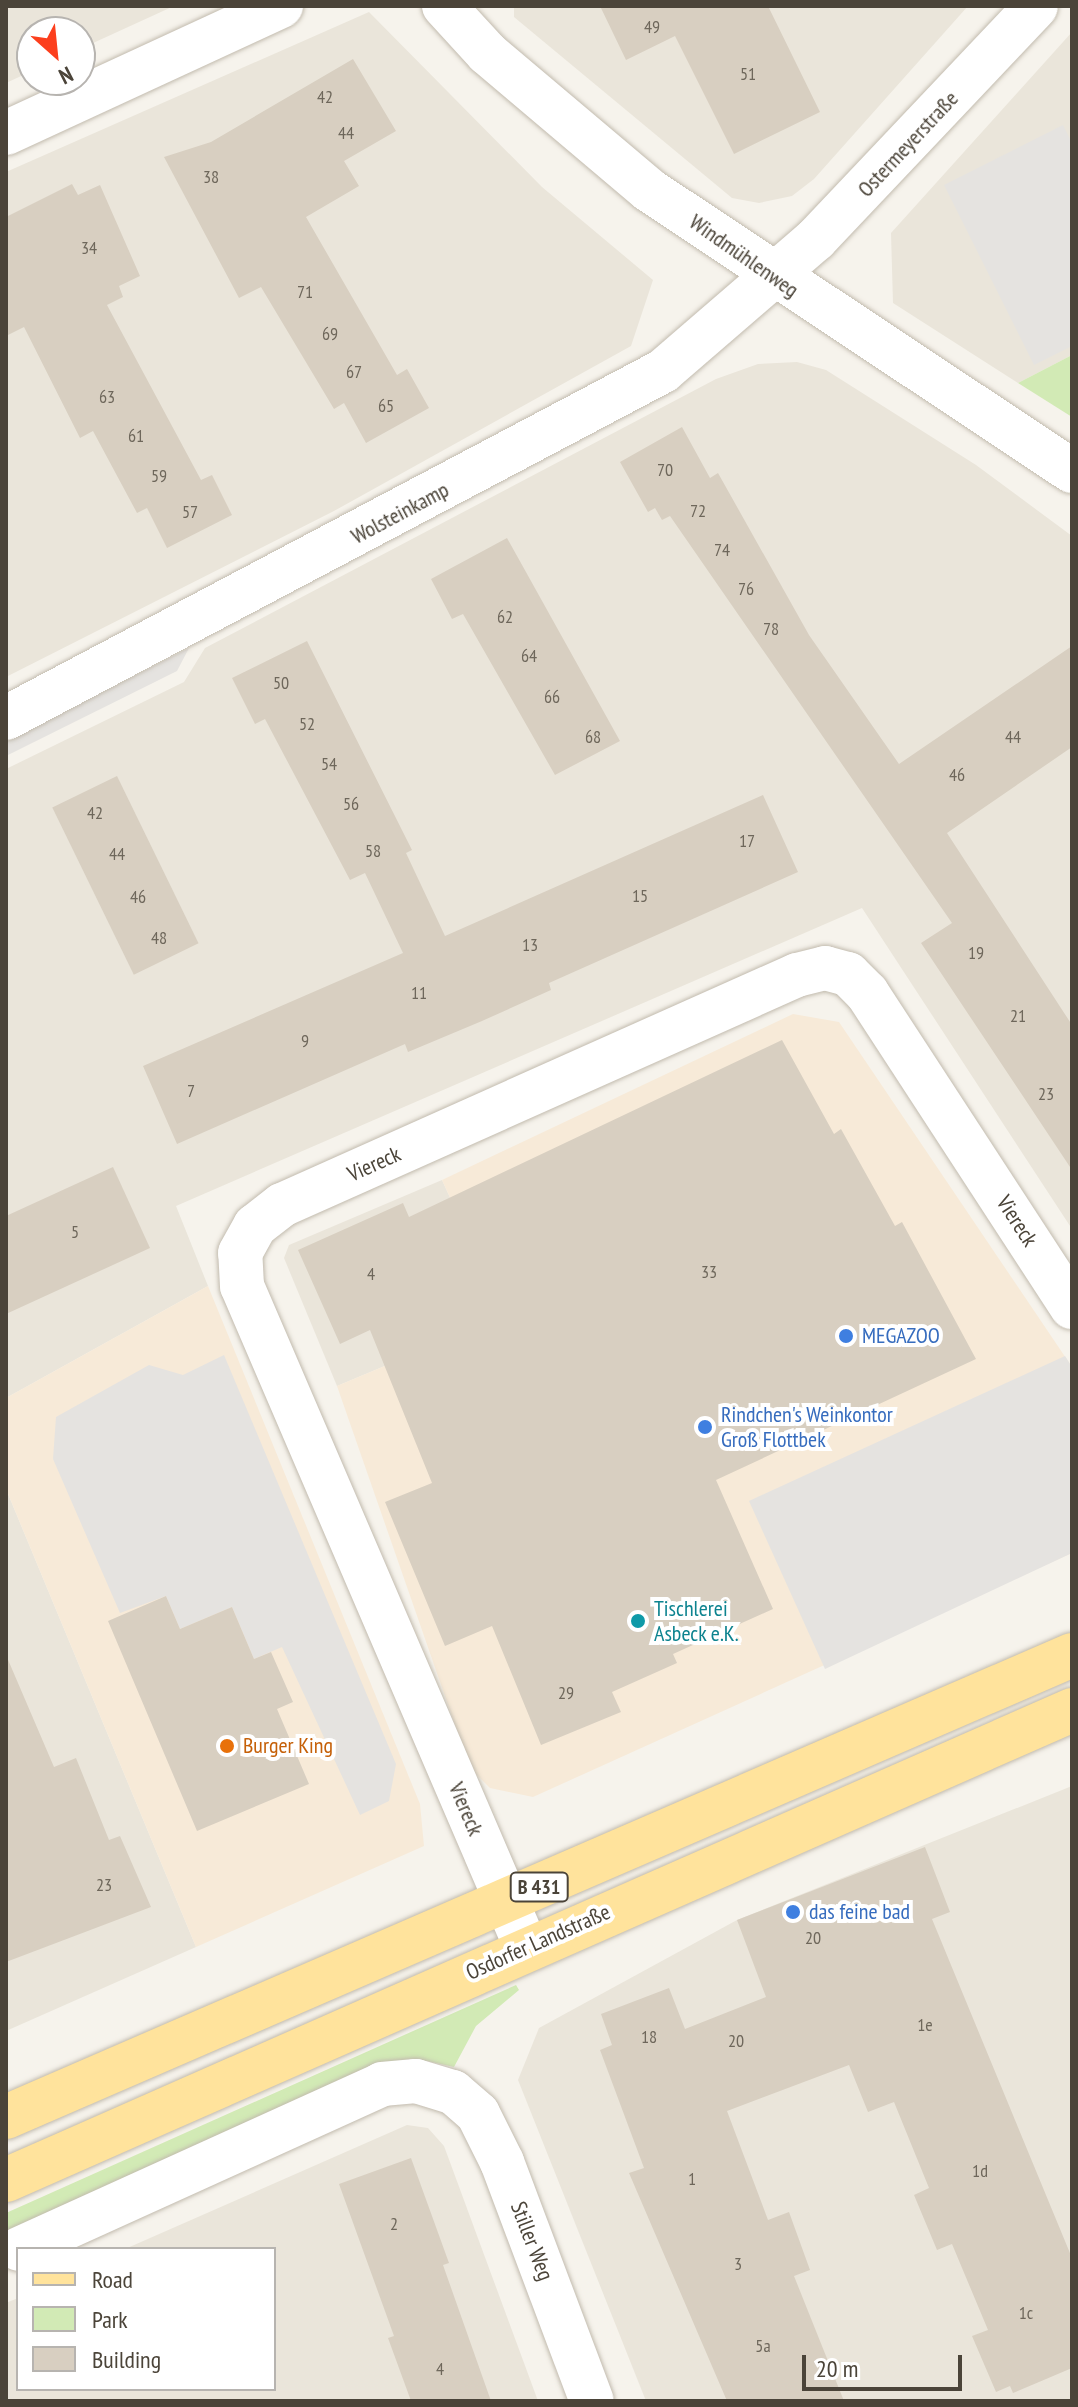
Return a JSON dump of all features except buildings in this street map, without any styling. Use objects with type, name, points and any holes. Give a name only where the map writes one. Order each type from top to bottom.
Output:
[{"type":"main road","name":"B 431","points":[[6,2117],[1072,1655]]},
{"type":"main road","name":"Osdorfer Landstraße","points":[[6,2180],[526,1947],[1072,1710]]},
{"type":"street","points":[[6,133],[281,6]]},
{"type":"street","name":"Windmühlenweg","points":[[444,6],[580,135],[775,278],[1072,471]]},
{"type":"street","name":"Ostermeyerstraße","points":[[775,278],[1036,6]]},
{"type":"street","name":"Wolsteinkamp","points":[[6,718],[663,371],[775,278]]},
{"type":"street","name":"Viereck","points":[[526,1947],[242,1286],[240,1253],[255,1226],[282,1205],[797,975],[825,968],[848,974],[867,993],[1072,1307]]},
{"type":"street","name":"Stiller Weg","points":[[22,2247],[382,2084],[416,2081],[453,2092],[478,2114],[502,2162],[592,2401]]},
{"type":"shaded area","points":[[6,6],[174,6],[96,42],[96,16],[16,16],[16,78],[6,83]]},
{"type":"shaded area","points":[[514,6],[968,6],[814,179],[792,196],[759,203],[732,198],[514,17]]},
{"type":"shaded area","points":[[369,12],[542,187],[653,280],[631,346],[334,511],[6,677],[6,172]]},
{"type":"shaded area","points":[[1072,32],[1072,355],[1018,383],[893,303],[891,233]]},
{"type":"shaded area","points":[[1063,125],[1072,143],[1072,346],[1034,365],[944,185]]},
{"type":"shaded area","points":[[797,362],[826,370],[976,465],[1072,536],[1072,1229],[862,908],[176,1206],[208,1286],[6,1398],[6,769],[184,682],[205,648],[716,379],[758,364]]},
{"type":"shaded area","points":[[189,648],[177,671],[6,756],[6,741]]},
{"type":"shaded area","points":[[793,1014],[839,1022],[1072,1367],[1072,1553],[533,1797],[490,1788],[470,1768],[337,1386],[504,1316],[442,1180]]},
{"type":"shaded area","points":[[442,1180],[504,1316],[337,1386],[284,1258],[289,1245]]},
{"type":"shaded area","points":[[208,1286],[420,1804],[424,1846],[196,1947],[6,1489],[6,1398]]},
{"type":"shaded area","points":[[224,1355],[396,1764],[389,1801],[360,1815],[282,1647],[254,1659],[232,1607],[180,1629],[166,1596],[120,1613],[53,1459],[56,1417],[149,1365],[183,1375]]},
{"type":"shaded area","points":[[1065,1356],[1072,1367],[1072,1553],[825,1669],[749,1501]]},
{"type":"shaded area","points":[[6,1489],[196,1947],[6,2031]]},
{"type":"shaded area","points":[[1072,1786],[1072,2401],[646,2401],[518,2080],[539,2028],[737,1920]]},
{"type":"shaded area","points":[[407,2125],[428,2128],[444,2146],[538,2401],[6,2401],[6,2303],[16,2299],[16,2391],[276,2391],[276,2247],[130,2247]]},
{"type":"green space","points":[[1072,355],[1072,417],[1018,383]]},
{"type":"green space","points":[[516,1985],[519,1990],[476,2026],[454,2067],[427,2061],[6,2238],[6,2213]]},
{"type":"place","name":"MEGAZOO","points":[[846,1336]]},
{"type":"place","name":"Rindchen's Weinkontor Groß Flottbek","points":[[705,1427]]},
{"type":"place","name":"Tischlerei Asbeck e.K.","points":[[638,1621]]},
{"type":"place","name":"Burger King","points":[[227,1746]]},
{"type":"place","name":"das feine bad","points":[[793,1912]]}]
